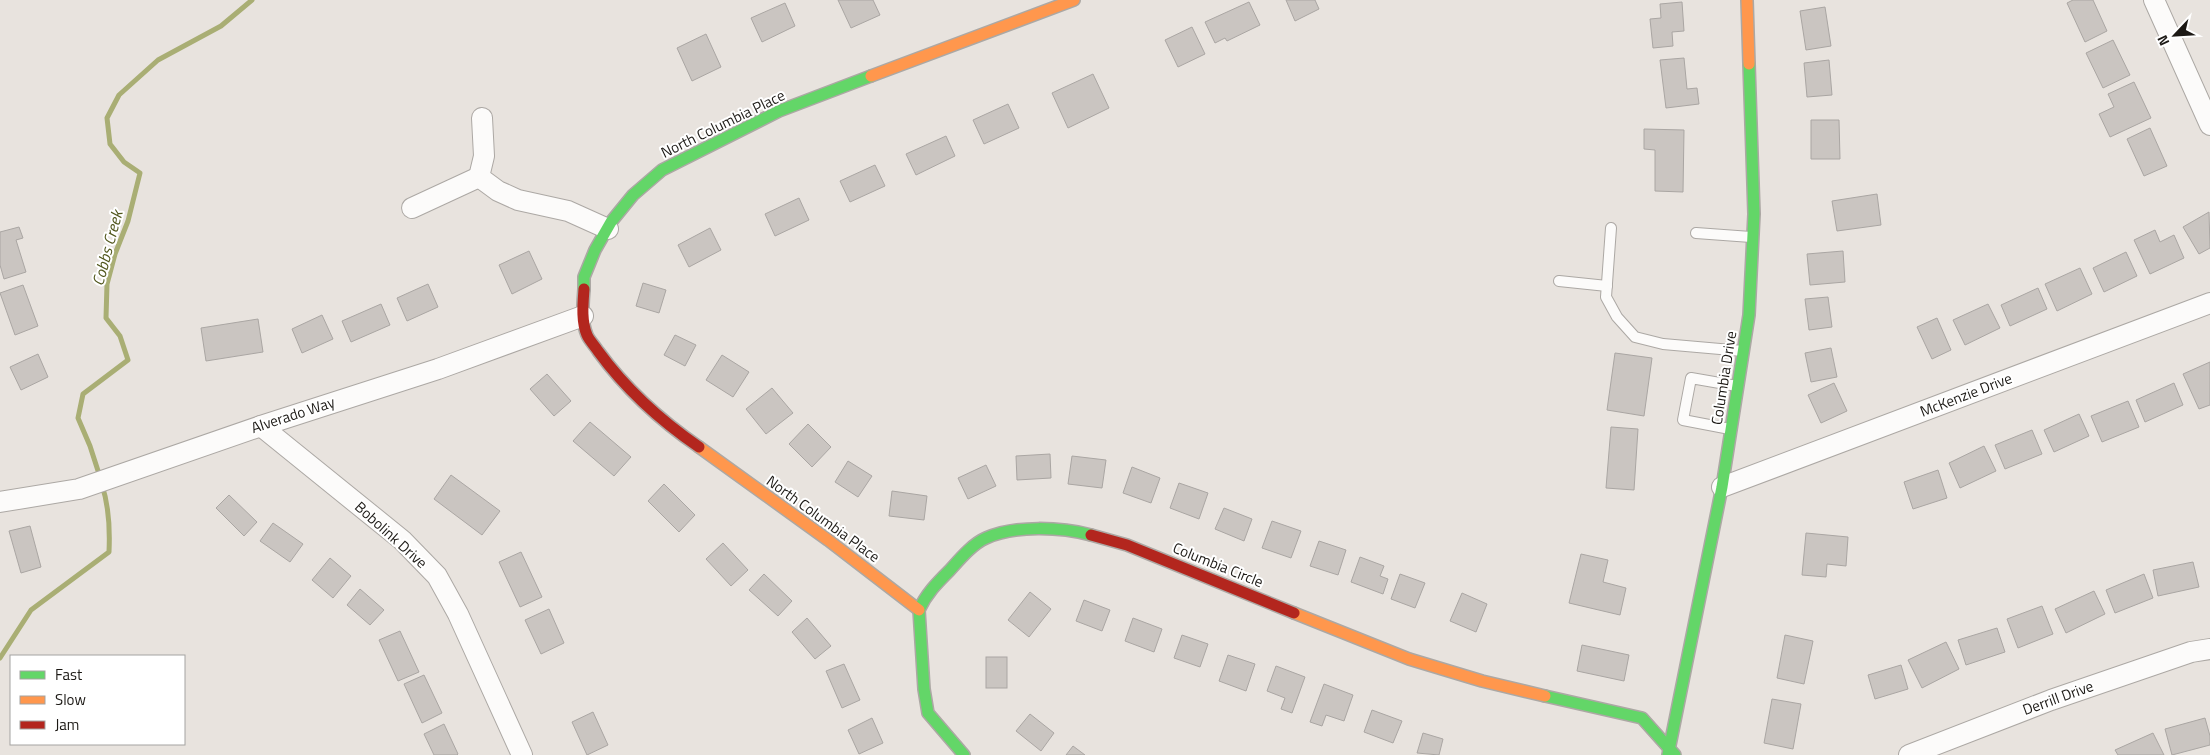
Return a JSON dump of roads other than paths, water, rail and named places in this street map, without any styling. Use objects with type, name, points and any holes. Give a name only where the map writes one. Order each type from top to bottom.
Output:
[{"type":"street","name":"North Columbia Place","points":[[919,610],[828,540],[676,430],[634,393],[605,360],[587,335],[583,316],[584,277],[595,250],[608,229],[633,196],[662,170],[779,111],[1074,0]]},
{"type":"street","name":"Columbia Drive","points":[[1671,753],[1722,487],[1749,315],[1754,214],[1747,0]]},
{"type":"street","points":[[2154,0],[2210,125]]},
{"type":"street","points":[[479,177],[484,156],[482,118]]},
{"type":"street","points":[[479,177],[498,191],[518,200],[568,211],[608,229]]},
{"type":"street","points":[[412,208],[479,177]]},
{"type":"street","name":"McKenzie Drive","points":[[1722,487],[2210,303]]},
{"type":"street","name":"Alverado Way","points":[[0,502],[78,489],[261,426],[438,369],[583,316]]},
{"type":"street","name":"Bobolink Drive","points":[[261,426],[402,540],[437,576],[458,614],[522,755]]},
{"type":"street","name":"Columbia Circle","points":[[919,610],[924,598],[938,582],[964,555],[985,538],[1026,528],[1073,530],[1128,545],[1409,659],[1482,681],[1642,718],[1671,753]]},
{"type":"street","points":[[919,610],[924,689],[928,713],[964,755]]},
{"type":"street","name":"Derrill Drive","points":[[1909,755],[2051,700],[2190,652],[2210,649]]},
{"type":"lane","points":[[1611,228],[1606,297],[1617,317],[1635,337],[1662,344],[1744,351]]},
{"type":"lane","points":[[1696,233],[1752,237]]},
{"type":"lane","points":[[1560,281],[1607,286]]},
{"type":"lane","points":[[1731,430],[1683,420],[1691,378],[1738,386]]},
{"type":"waterway","name":"Cobbs Creek","points":[[100,477],[78,418],[83,394],[128,360],[120,336],[106,318],[107,284],[115,254],[128,221],[140,173],[124,162],[110,144],[107,118],[119,95],[158,60],[221,26],[252,0]]},
{"type":"waterway","name":"Cobbs Creek","points":[[0,658],[31,610],[109,552],[108,518],[102,485]]}]
